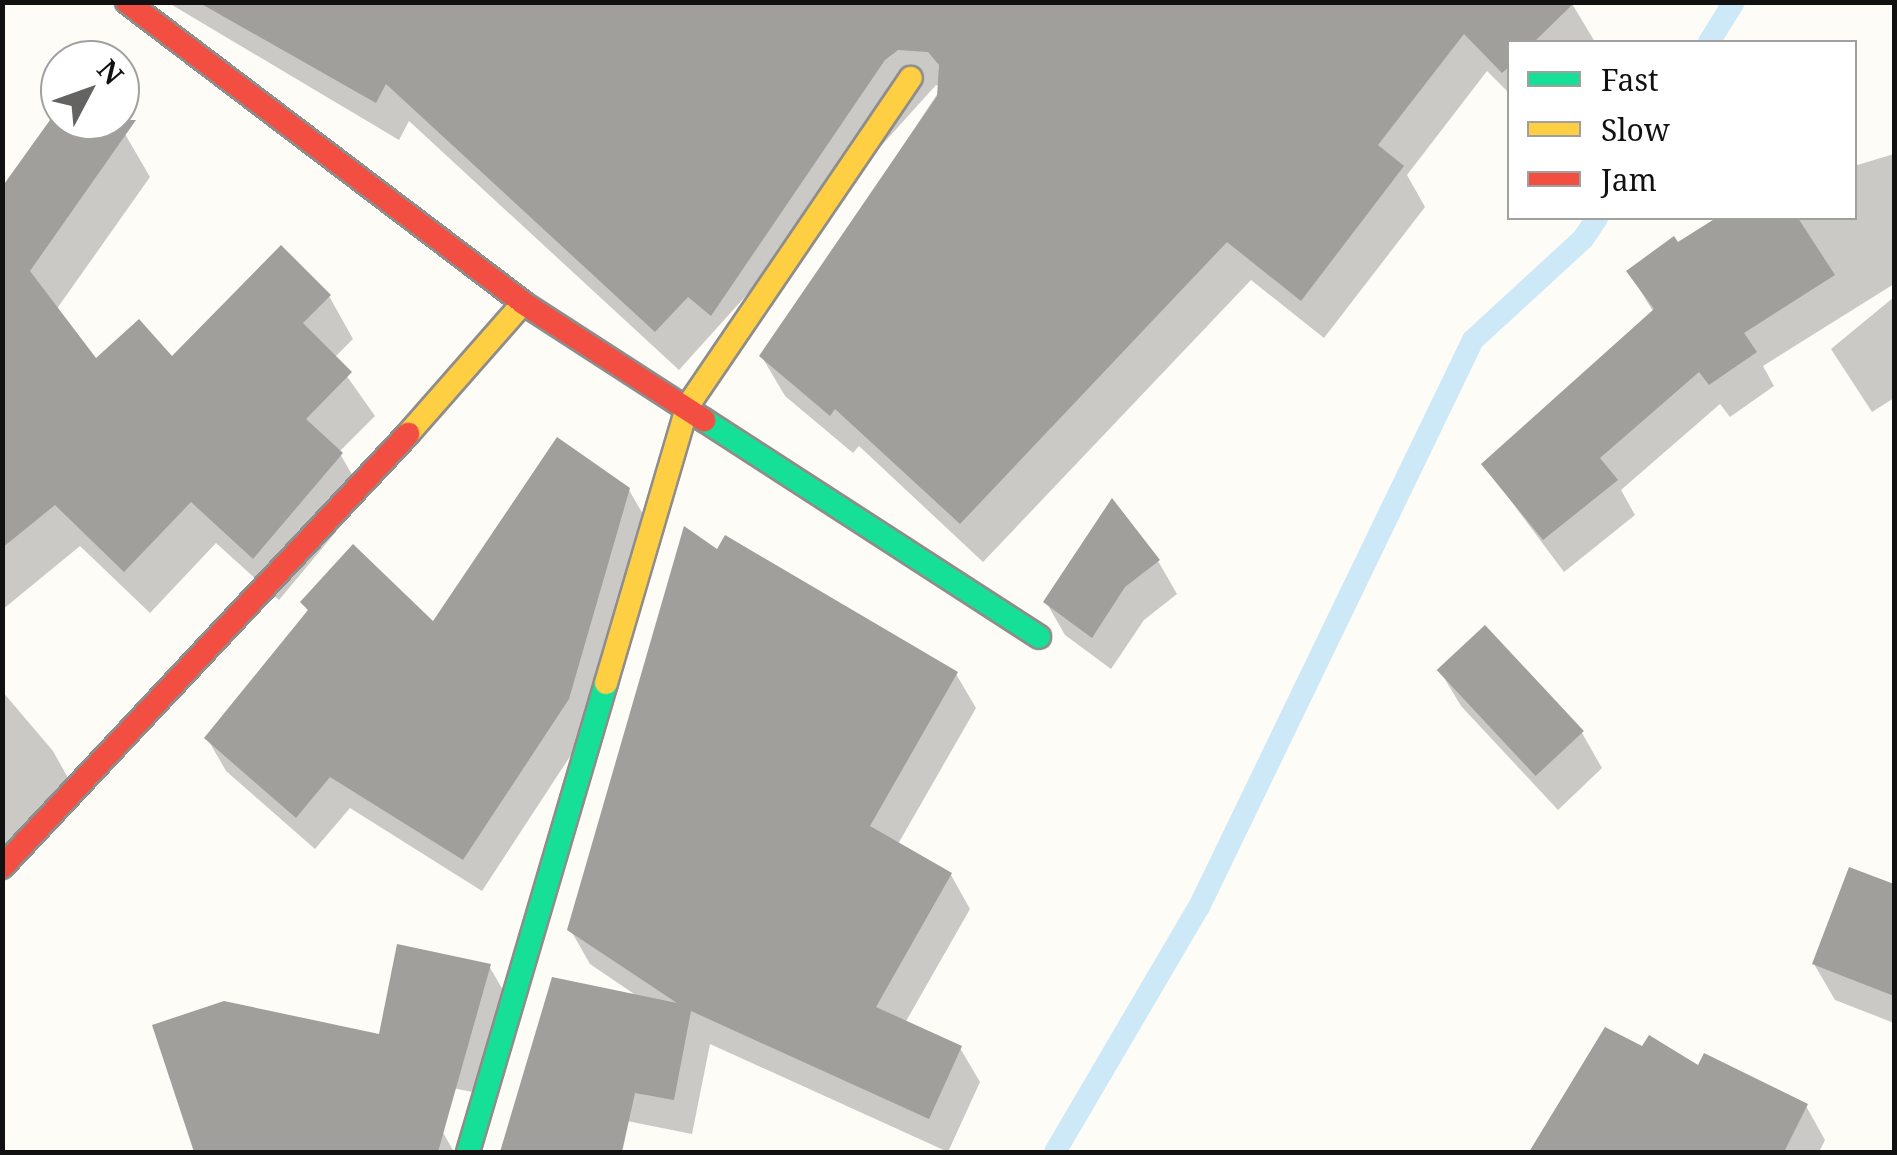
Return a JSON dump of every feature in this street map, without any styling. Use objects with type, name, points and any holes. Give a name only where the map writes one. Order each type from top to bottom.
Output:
[{"type":"street","points":[[127,2],[523,303],[1039,637]]},
{"type":"street","points":[[468,1152],[686,407],[911,78]]},
{"type":"street","points":[[2,867],[302,554],[523,303]]},
{"type":"building","points":[[198,2],[1575,2],[1536,40],[1507,40],[1507,69],[1502,73],[1464,34],[1378,145],[1404,166],[1301,301],[1227,242],[960,524],[835,409],[830,416],[759,356],[937,96],[939,65],[928,52],[898,50],[885,60],[711,316],[688,297],[655,332],[386,84],[376,103]]},
{"type":"building","points":[[40,134],[40,140],[122,140],[30,271],[96,358],[139,319],[172,356],[281,245],[331,295],[303,323],[352,372],[306,419],[343,453],[253,559],[191,502],[124,572],[55,505],[2,548],[2,187]]},
{"type":"building","points":[[1713,220],[1799,220],[1835,275],[1744,333],[1757,352],[1709,385],[1699,372],[1600,458],[1618,480],[1543,540],[1481,464],[1654,309],[1626,271],[1674,236],[1678,242]]},
{"type":"building","points":[[557,437],[630,488],[569,699],[463,860],[330,777],[296,818],[204,738],[308,610],[300,602],[353,544],[433,621]]},
{"type":"building","points":[[1112,498],[1160,560],[1125,587],[1092,638],[1043,602]]},
{"type":"building","points":[[684,526],[717,549],[725,535],[958,672],[870,826],[952,873],[876,1007],[962,1046],[929,1119],[691,1011],[674,1100],[635,1093],[622,1152],[500,1152],[552,977],[677,1003],[567,930]]},
{"type":"building","points":[[1485,625],[1584,731],[1536,776],[1437,670]]},
{"type":"building","points":[[1849,867],[1894,884],[1894,996],[1812,964]]},
{"type":"building","points":[[397,944],[491,964],[438,1152],[194,1152],[152,1025],[224,1001],[379,1034]]},
{"type":"building","points":[[1605,1027],[1642,1046],[1649,1035],[1698,1065],[1704,1053],[1808,1104],[1784,1152],[1529,1152]]},
{"type":"waterway","points":[[1710,40],[1734,2]]},
{"type":"waterway","points":[[1055,1152],[1199,907],[1473,340],[1583,239],[1596,220]]},
{"type":"traffic: fast","points":[[704,420],[1039,637]]},
{"type":"traffic: fast","points":[[468,1152],[606,683]]},
{"type":"traffic: slow","points":[[606,683],[687,407],[911,78]]},
{"type":"traffic: slow","points":[[408,434],[523,303]]},
{"type":"traffic: jam","points":[[127,2],[523,303],[704,420]]},
{"type":"traffic: jam","points":[[2,867],[408,434]]}]
